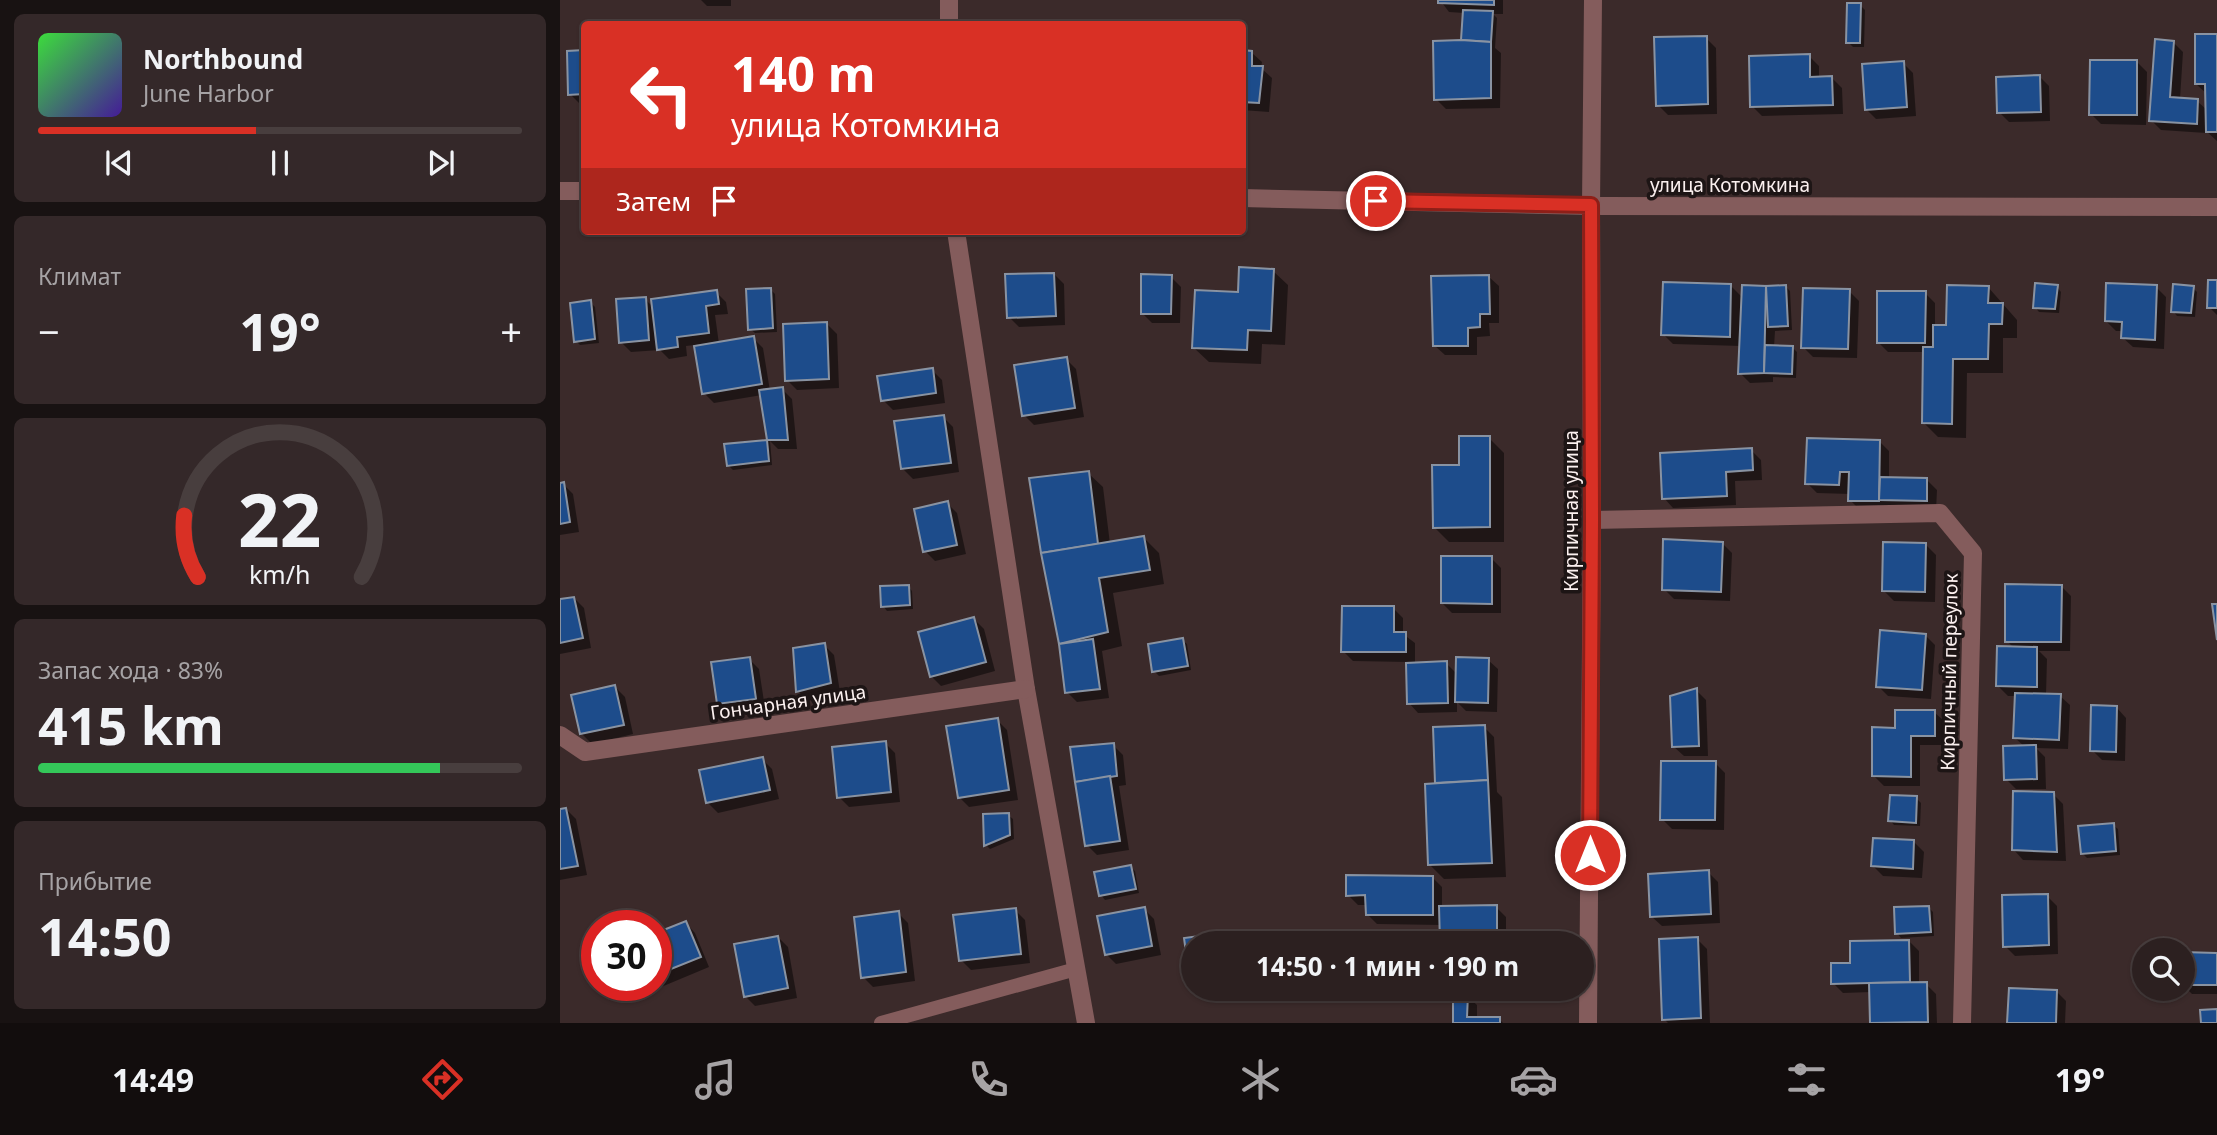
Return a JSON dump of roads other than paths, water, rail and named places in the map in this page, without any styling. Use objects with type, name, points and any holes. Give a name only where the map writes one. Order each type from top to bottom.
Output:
[{"type":"street","points":[[949,0],[949,21]]},
{"type":"street","name":"Кирпичная улица","points":[[1588,1023],[1593,0]]},
{"type":"street","points":[[560,191],[581,191]]},
{"type":"street","name":"улица Котомкина","points":[[1246,198],[1591,205],[2217,207]]},
{"type":"street","points":[[957,235],[1026,689],[1086,1023]]},
{"type":"street","name":"Кирпичный переулок","points":[[1592,520],[1940,513],[1973,553],[1962,1023]]},
{"type":"street","name":"Гончарная улица","points":[[560,735],[586,752],[1026,689]]},
{"type":"lane","points":[[881,1023],[1076,970]]}]
